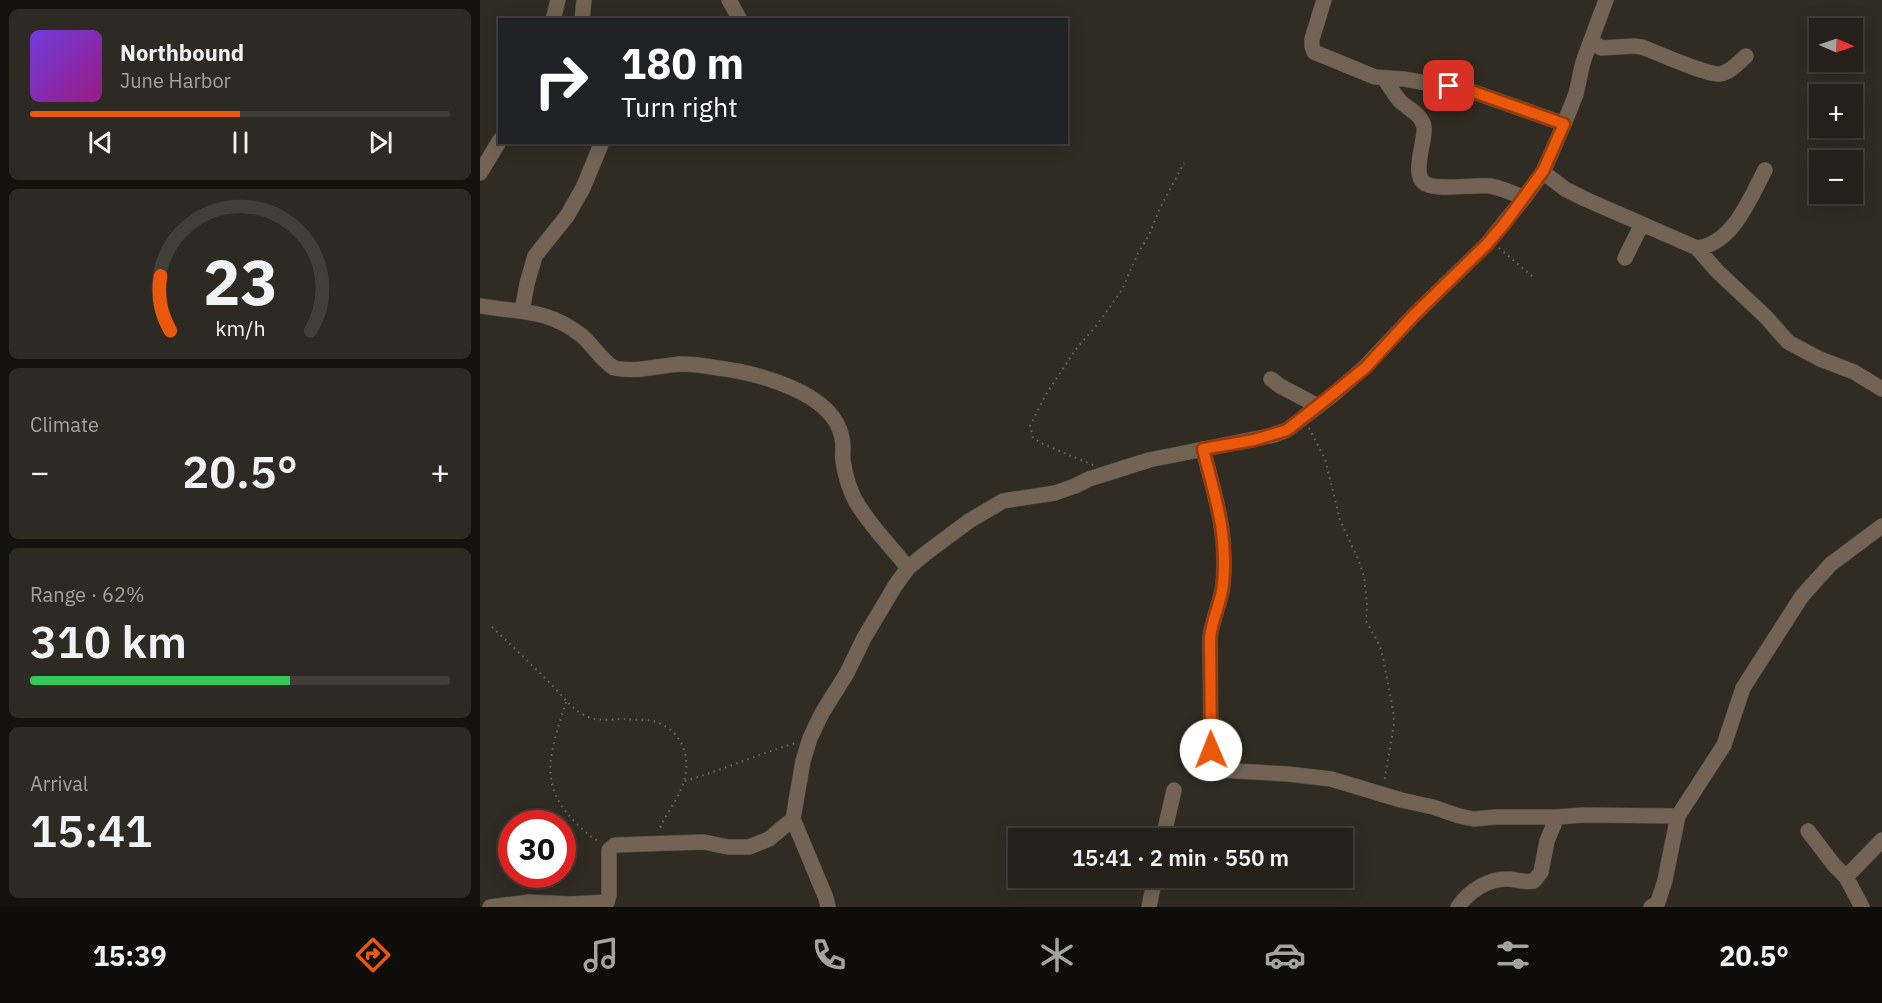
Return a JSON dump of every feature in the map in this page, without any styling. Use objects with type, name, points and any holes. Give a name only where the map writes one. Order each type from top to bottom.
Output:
[{"type":"street","points":[[554,18],[558,0]]},
{"type":"street","points":[[582,18],[584,0]]},
{"type":"street","points":[[729,0],[739,18]]},
{"type":"street","points":[[1324,0],[1311,39],[1314,52],[1375,77],[1404,79],[1471,91],[1564,124]]},
{"type":"street","points":[[828,907],[793,819],[803,761],[810,738],[822,713],[847,673],[881,608],[908,568],[943,540],[1003,501],[1055,493],[1149,460],[1274,435],[1287,430],[1365,368],[1414,315],[1490,240],[1543,171],[1576,94],[1591,40],[1606,0]]},
{"type":"street","points":[[1591,40],[1601,48],[1642,47],[1708,72],[1720,74],[1731,69],[1746,56]]},
{"type":"street","points":[[1384,78],[1400,101],[1420,117],[1424,124],[1418,170],[1419,176],[1425,183],[1436,186],[1488,186],[1505,189],[1524,198]]},
{"type":"street","points":[[480,173],[498,143]]},
{"type":"street","points":[[522,311],[535,256],[561,225],[583,189],[601,144]]},
{"type":"street","points":[[1697,248],[1713,244],[1734,225],[1765,170]]},
{"type":"street","points":[[1543,171],[1565,189],[1697,248],[1788,342],[1812,355],[1854,372],[1882,389]]},
{"type":"street","points":[[1625,258],[1642,224]]},
{"type":"street","points":[[480,306],[545,315],[567,325],[584,338],[614,368],[635,370],[682,364],[718,368],[751,374],[787,386],[810,398],[823,406],[837,422],[842,438],[847,479],[855,499],[908,568]]},
{"type":"street","points":[[1271,379],[1318,406]]},
{"type":"street","points":[[1203,449],[1221,517],[1224,546],[1221,598],[1211,627],[1210,638],[1211,750],[1217,770],[1324,778],[1474,819],[1557,818],[1583,815],[1678,816]]},
{"type":"street","points":[[1651,907],[1658,902],[1665,880],[1678,816],[1724,746],[1743,688],[1802,596],[1831,564],[1882,526]]},
{"type":"street","points":[[1165,828],[1174,790]]},
{"type":"street","points":[[1458,907],[1466,896],[1488,883],[1501,879],[1534,881],[1540,872],[1547,841],[1557,818]]},
{"type":"street","points":[[490,907],[529,902],[571,904],[607,902],[609,854],[611,847],[615,845],[704,842],[749,847],[769,839],[793,819]]},
{"type":"street","points":[[1808,831],[1846,877],[1863,907]]},
{"type":"street","points":[[1846,877],[1882,840]]},
{"type":"street","points":[[1149,907],[1153,888]]},
{"type":"path","points":[[1109,473],[1043,444],[1033,438],[1030,426],[1045,396],[1076,349],[1122,290],[1137,255],[1184,163]]},
{"type":"path","points":[[1490,240],[1533,278]]},
{"type":"path","points":[[1302,418],[1311,430],[1325,459],[1333,483],[1340,520],[1364,577],[1366,621],[1380,646],[1383,658],[1394,724],[1383,794]]},
{"type":"path","points":[[492,627],[556,689],[566,702],[590,718],[655,722],[669,729],[681,741],[687,758],[684,781],[652,843]]},
{"type":"path","points":[[566,702],[556,735],[549,774],[551,785],[565,812],[597,841],[611,847]]},
{"type":"path","points":[[684,781],[720,771],[772,750],[810,738]]},
{"type":"route","points":[[1211,750],[1210,638],[1211,627],[1221,598],[1224,546],[1221,517],[1203,449],[1254,440],[1287,430],[1365,368],[1505,223],[1543,171],[1564,124],[1514,105],[1449,86]]}]
